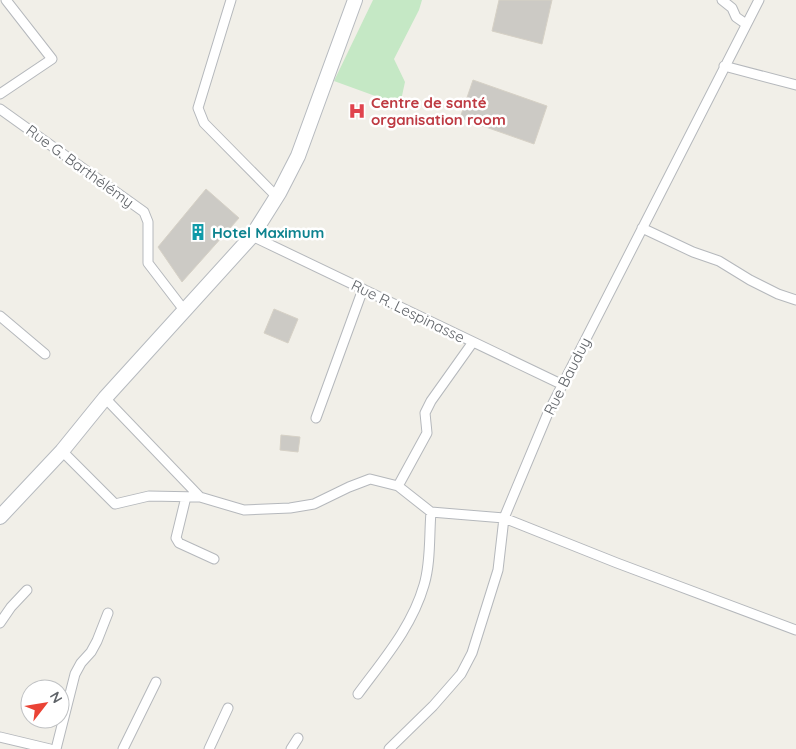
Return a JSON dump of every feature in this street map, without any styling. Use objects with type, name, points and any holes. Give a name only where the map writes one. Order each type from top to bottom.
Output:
[{"type":"main road","points":[[0,517],[62,451],[105,398],[252,236],[277,197],[298,156],[355,0]]},
{"type":"street","points":[[0,94],[52,59],[6,0]]},
{"type":"street","points":[[231,0],[198,108],[204,123],[277,197]]},
{"type":"street","points":[[722,0],[732,8],[736,17],[746,24]]},
{"type":"street","name":"Rue Bauduy","points":[[389,749],[433,706],[461,674],[472,653],[498,570],[504,518],[548,413],[759,0]]},
{"type":"street","points":[[724,66],[796,85]]},
{"type":"street","name":"Rue G. Barthélémy","points":[[0,109],[144,212],[148,222],[148,263],[184,310]]},
{"type":"street","points":[[642,228],[719,262],[778,294],[796,300]]},
{"type":"street","name":"Rue R. Lespinasse","points":[[252,236],[563,385]]},
{"type":"street","points":[[316,418],[363,289]]},
{"type":"street","points":[[0,316],[45,354]]},
{"type":"street","points":[[398,486],[427,433],[425,413],[431,401],[473,342]]},
{"type":"street","points":[[105,398],[200,497]]},
{"type":"street","points":[[62,451],[115,504],[149,496],[186,496],[200,497],[244,510],[290,508],[314,504],[370,479],[398,486],[431,512],[504,518],[617,563],[796,630]]},
{"type":"street","points":[[186,496],[176,538],[179,543],[214,559]]},
{"type":"street","points":[[358,694],[397,642],[414,611],[424,584],[431,512]]},
{"type":"street","points":[[0,623],[11,607],[27,590]]},
{"type":"street","points":[[56,749],[75,674],[97,641],[108,613]]},
{"type":"street","points":[[123,749],[156,682]]},
{"type":"street","points":[[208,749],[228,708]]},
{"type":"street","points":[[0,737],[50,749]]},
{"type":"street","points":[[291,749],[298,738]]},
{"type":"green space","points":[[373,0],[422,0],[419,10],[394,59],[405,82],[400,105],[334,81]]},
{"type":"building","points":[[499,0],[552,0],[542,44],[492,31]]},
{"type":"building","points":[[473,80],[547,106],[534,144],[460,118]]},
{"type":"building","name":"Hotel Maximum","points":[[206,189],[239,218],[182,282],[158,247]]},
{"type":"building","points":[[274,309],[298,319],[288,343],[264,333]]},
{"type":"building","points":[[281,435],[300,437],[298,452],[280,450]]},
{"type":"place","name":"Centre de santé organisation room","points":[[357,111]]},
{"type":"place","name":"Hotel Maximum","points":[[198,232]]}]
